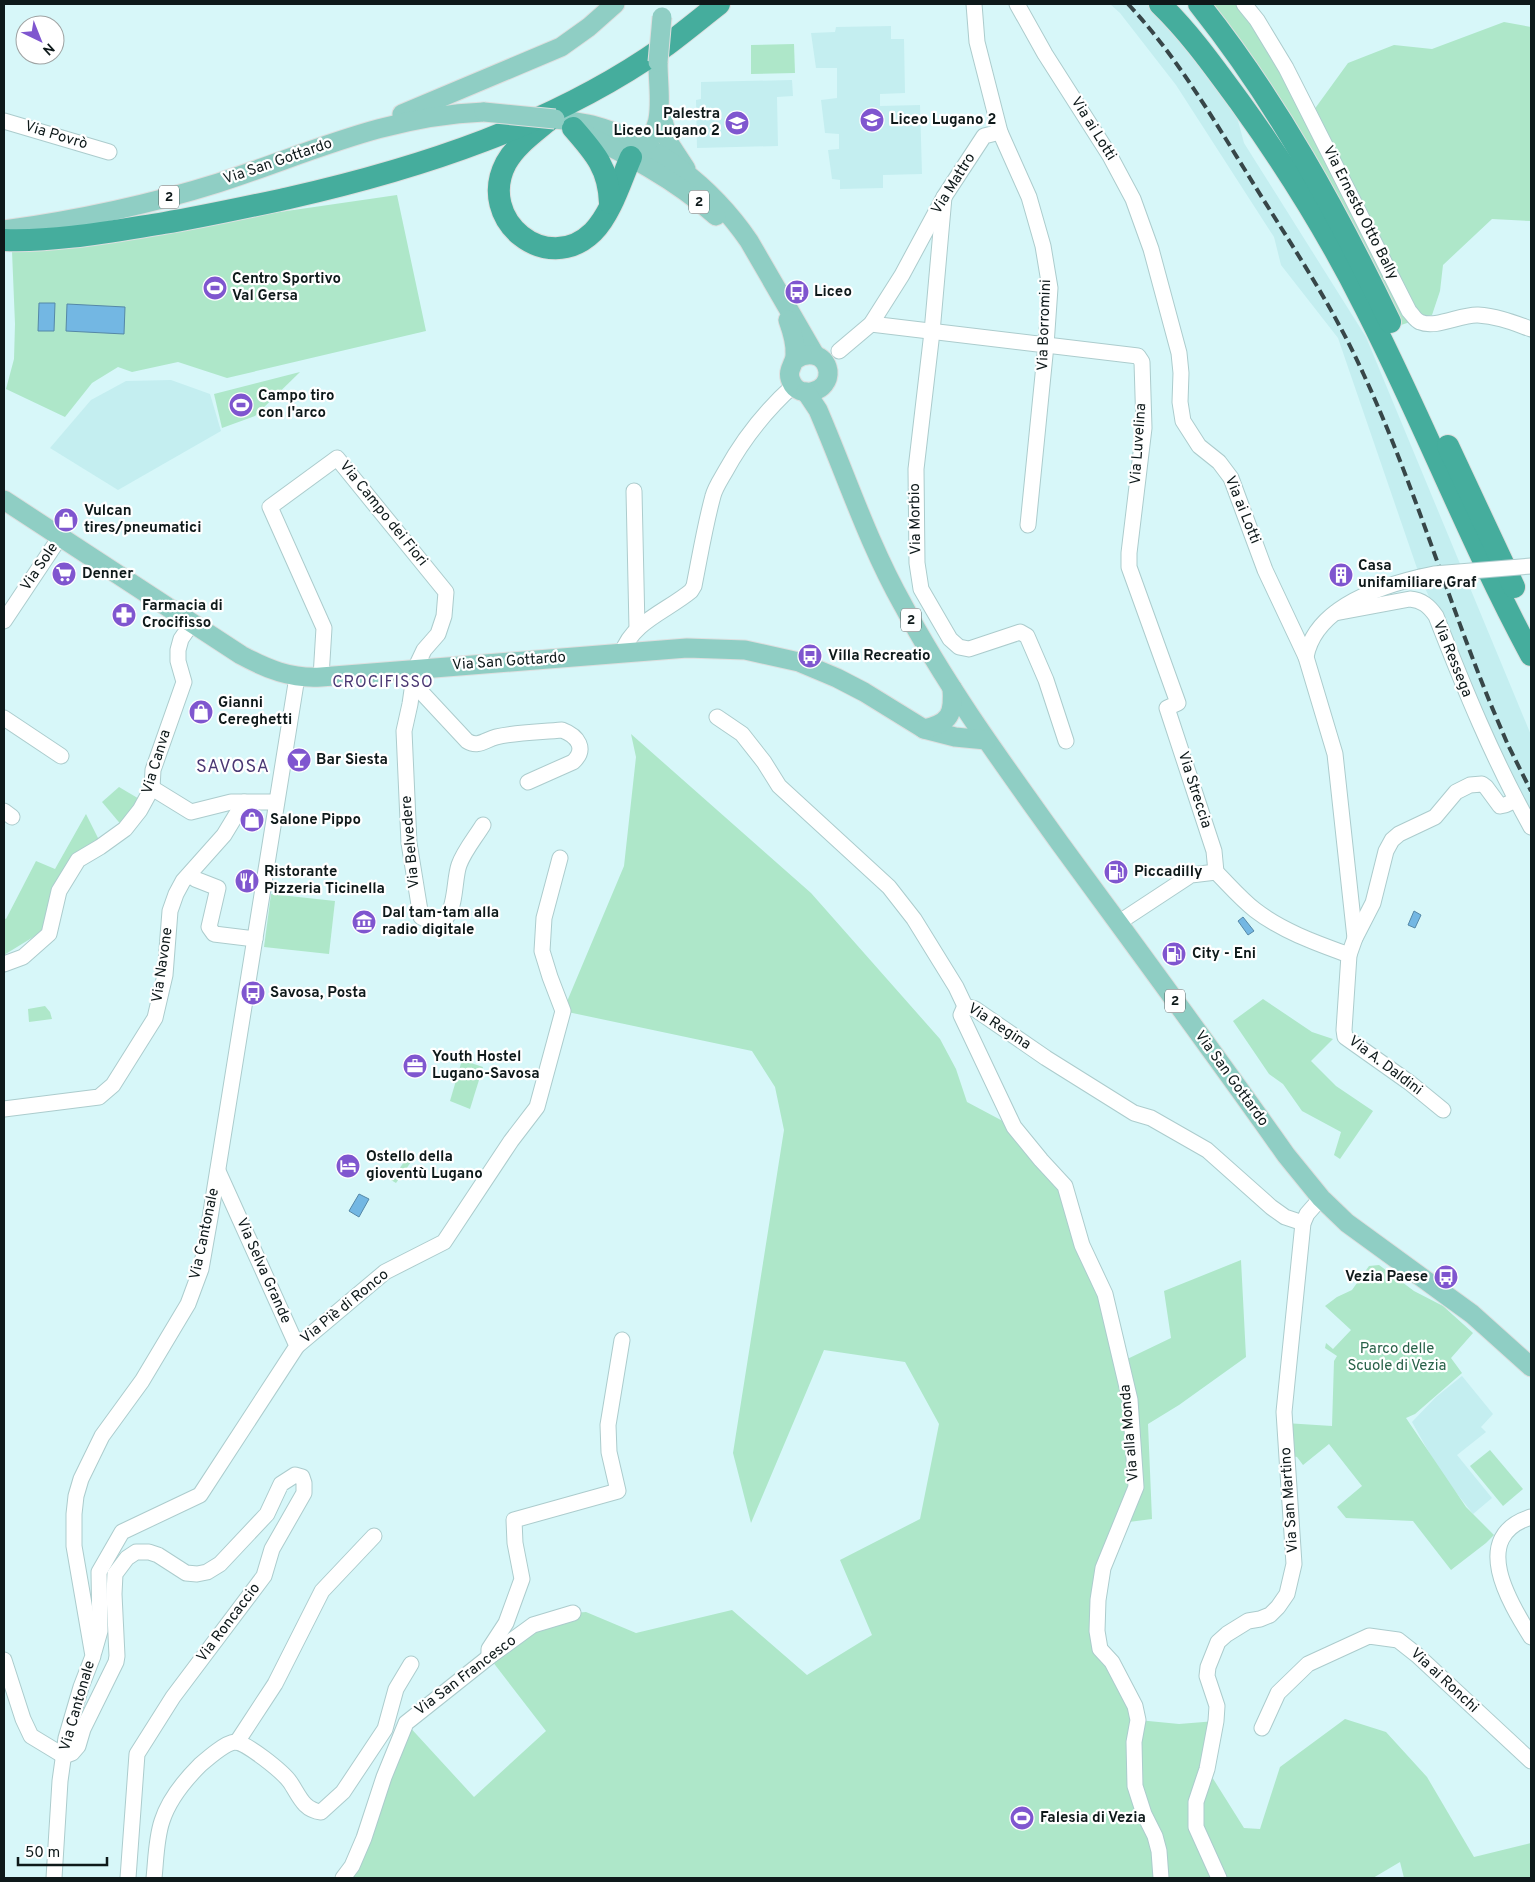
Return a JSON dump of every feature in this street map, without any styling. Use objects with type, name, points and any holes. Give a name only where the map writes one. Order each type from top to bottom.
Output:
[{"type":"highway","points":[[638,149],[602,220],[592,233],[577,243],[561,247],[538,245],[524,239],[512,227],[503,212],[499,196],[500,181],[511,156],[528,138],[566,117],[598,88],[666,46],[719,4]]},
{"type":"highway","points":[[1160,4],[1203,53],[1247,112],[1317,219],[1366,307],[1480,553],[1531,656]]},
{"type":"highway","points":[[1199,4],[1248,68],[1278,114],[1334,210],[1363,265],[1531,621]]},
{"type":"highway","points":[[566,117],[597,156],[605,170],[608,180],[610,204]]},
{"type":"highway","points":[[4,240],[47,239],[198,218],[356,183],[443,156],[492,138],[566,117]]},
{"type":"main road","points":[[329,143],[561,47],[589,27],[615,4]]},
{"type":"main road","points":[[638,149],[655,132],[658,120],[658,62],[662,10]]},
{"type":"main road","points":[[638,149],[658,62]]},
{"type":"main road","points":[[659,105],[669,143],[685,168],[702,186]]},
{"type":"main road","name":"Via San Gottardo","points":[[4,230],[69,220],[175,196],[370,130],[426,117],[484,112],[566,117],[591,125],[638,149],[671,163],[702,186],[737,223],[822,367],[851,493]]},
{"type":"main road","name":"Via San Gottardo","points":[[638,149],[664,176],[699,201],[759,258]]},
{"type":"main road","name":"Via San Gottardo","points":[[782,298],[793,339],[795,360]]},
{"type":"main road","points":[[804,354],[822,367],[819,389],[800,389],[789,375],[795,360],[804,354]]},
{"type":"main road","name":"Via San Gottardo","points":[[800,389],[818,410],[851,493],[888,577],[952,688],[986,740],[1286,1155],[1321,1198],[1346,1223],[1472,1314],[1531,1367]]},
{"type":"main road","name":"Via San Gottardo","points":[[4,500],[250,660],[276,672],[297,677],[413,676],[622,653],[704,648],[745,650],[802,663],[837,678],[864,692],[924,729],[954,737],[986,740]]},
{"type":"main road","points":[[924,729],[939,725],[948,717],[952,706],[952,688]]},
{"type":"street","points":[[974,4],[977,42],[1000,132]]},
{"type":"street","name":"Via ai Lotti","points":[[1017,4],[1045,54],[1110,156],[1133,198],[1151,249],[1179,353],[1181,373],[1180,402],[1183,421],[1199,446],[1219,462],[1231,478],[1265,570],[1306,657],[1334,754],[1355,938]]},
{"type":"street","name":"Via Ernesto Otto Bally","points":[[1244,4],[1257,20],[1286,68],[1409,311],[1416,319],[1422,323],[1431,324],[1476,315],[1489,316],[1531,329]]},
{"type":"street","name":"Via Povrò","points":[[4,121],[109,152]]},
{"type":"street","name":"Via Mattro","points":[[822,367],[871,324],[902,275],[944,197],[984,136],[1000,132]]},
{"type":"street","name":"Via Borromini","points":[[1000,132],[1029,197],[1044,246],[1050,288],[1028,525]]},
{"type":"street","name":"Via Morbio","points":[[944,197],[932,332],[916,469],[917,563],[921,589],[950,639],[959,647],[969,649],[1020,632],[1027,636],[1046,680],[1066,741]]},
{"type":"street","name":"Via Luvelina","points":[[871,324],[1138,356],[1142,362],[1144,428],[1129,553],[1129,567],[1173,706]]},
{"type":"street","points":[[622,653],[626,642],[637,628],[691,591],[694,586],[713,494],[722,477],[748,434],[776,403],[800,389]]},
{"type":"street","name":"Via Campo dei Fiori","points":[[321,677],[324,628],[270,507],[337,458],[446,592],[444,616],[438,634],[424,650],[413,676]]},
{"type":"street","points":[[634,491],[637,628]]},
{"type":"street","name":"Via Sole","points":[[4,621],[60,537]]},
{"type":"street","points":[[1306,657],[1307,648],[1316,631],[1335,613],[1383,587],[1434,574],[1531,566]]},
{"type":"street","name":"Via Ressega","points":[[1335,613],[1410,599],[1417,599],[1428,606],[1436,616],[1474,712],[1531,827]]},
{"type":"street","name":"Via Canva","points":[[4,964],[23,957],[49,934],[59,891],[78,860],[125,829],[140,810],[152,788],[153,770],[184,682],[178,661],[178,650],[181,639],[192,623]]},
{"type":"street","points":[[413,676],[467,741],[472,744],[477,745],[495,737],[562,730],[572,734],[580,747],[577,758],[573,762],[528,782]]},
{"type":"street","name":"Via Belvedere","points":[[413,676],[410,704],[404,730],[409,843],[421,917],[433,922],[440,921],[447,917],[452,910],[458,866],[483,825]]},
{"type":"street","name":"Via Cantonale","points":[[54,1878],[66,1738],[78,1696],[93,1656],[74,1546],[76,1496],[81,1479],[102,1436],[142,1381],[188,1304],[201,1269],[297,677]]},
{"type":"street","name":"Via Streccia","points":[[1173,706],[1214,850],[1216,872]]},
{"type":"street","name":"Via Regina","points":[[717,717],[742,734],[764,762],[779,786],[889,887],[914,919],[956,987],[965,1006],[975,1009],[1046,1058],[1134,1113],[1151,1118],[1208,1150],[1275,1210],[1285,1217],[1303,1222]]},
{"type":"street","points":[[4,718],[61,756]]},
{"type":"street","points":[[1118,923],[1191,875],[1216,872],[1248,904],[1271,921],[1315,942],[1349,955],[1355,938],[1373,903],[1386,851],[1395,837],[1435,817],[1456,792],[1470,785],[1482,784],[1486,786],[1500,806],[1516,800]]},
{"type":"street","points":[[152,788],[191,812],[231,802],[276,802]]},
{"type":"street","name":"Via Navone","points":[[4,1109],[99,1097],[113,1085],[154,1018],[165,974],[170,911],[176,894],[183,881],[224,835],[244,802]]},
{"type":"street","name":"Via Piè di Ronco","points":[[297,1346],[385,1272],[444,1242],[511,1141],[537,1107],[563,1010],[542,951],[544,918],[560,858]]},
{"type":"street","points":[[195,879],[218,888],[209,927],[214,934],[255,939]]},
{"type":"street","name":"Via A. Daldini","points":[[1349,955],[1345,1037],[1410,1083],[1443,1110]]},
{"type":"street","name":"Via alla Monda","points":[[965,1006],[961,1016],[1014,1127],[1040,1160],[1065,1186],[1082,1245],[1105,1294],[1130,1400],[1136,1487],[1103,1568],[1098,1600],[1097,1631],[1100,1649],[1112,1662],[1135,1706],[1138,1720],[1134,1742],[1135,1786],[1144,1814],[1155,1836],[1160,1878]]},
{"type":"street","name":"Via Selva Grande","points":[[218,1171],[297,1346]]},
{"type":"street","points":[[1303,1222],[1305,1216],[1321,1198]]},
{"type":"street","name":"Via San Martino","points":[[1219,1878],[1196,1827],[1196,1802],[1206,1770],[1216,1721],[1216,1706],[1207,1676],[1208,1667],[1218,1642],[1227,1634],[1248,1621],[1270,1615],[1278,1607],[1287,1594],[1294,1564],[1284,1412],[1303,1222]]},
{"type":"street","points":[[489,1657],[488,1648],[506,1623],[522,1579],[515,1542],[514,1520],[618,1490],[609,1452],[608,1425],[622,1340]]},
{"type":"street","points":[[93,1656],[100,1631],[99,1572],[122,1532],[200,1495],[297,1346]]},
{"type":"street","name":"Via Roncaccio","points":[[64,1756],[72,1753],[78,1746],[83,1729],[116,1662],[115,1574],[126,1558],[136,1552],[148,1552],[158,1555],[186,1572],[197,1574],[207,1572],[220,1564],[267,1514],[281,1484],[295,1475],[302,1477],[304,1493],[272,1549],[264,1576],[173,1697],[137,1754],[128,1878]]},
{"type":"street","points":[[1531,1517],[1516,1524],[1503,1537],[1499,1544],[1497,1560],[1508,1597],[1531,1637]]},
{"type":"street","points":[[154,1878],[162,1822],[169,1805],[184,1781],[211,1755],[237,1742],[274,1684],[322,1591],[374,1536]]},
{"type":"street","name":"Via San Francesco","points":[[343,1878],[352,1866],[364,1838],[384,1776],[406,1723],[489,1657],[533,1625],[572,1613]]},
{"type":"street","name":"Via ai Ronchi","points":[[1262,1728],[1278,1694],[1308,1664],[1369,1636],[1398,1640],[1417,1655],[1531,1761]]},
{"type":"street","points":[[4,1660],[23,1719],[31,1736],[64,1756]]},
{"type":"street","points":[[237,1742],[268,1760],[289,1780],[302,1803],[313,1811],[321,1812],[343,1792],[385,1729],[396,1689],[411,1664]]},
{"type":"shaded area","points":[[1110,4],[1147,4],[1208,72],[1237,117],[1244,143],[1366,337],[1531,735],[1531,816],[1521,799],[1420,577],[1338,338],[1281,265],[1274,237],[1176,85],[1120,13]]},
{"type":"shaded area","name":"Liceo Lugano 2","points":[[891,26],[891,39],[904,39],[905,93],[880,94],[880,106],[920,105],[922,174],[883,175],[883,188],[840,189],[840,180],[832,179],[828,150],[839,149],[839,134],[825,133],[821,100],[837,98],[837,68],[816,68],[811,33],[835,32],[836,27]]},
{"type":"shaded area","name":"Palestra Liceo Lugano 2","points":[[792,80],[793,96],[777,97],[778,146],[697,148],[696,100],[701,99],[701,82]]},
{"type":"shaded area","points":[[171,380],[210,394],[221,431],[118,490],[50,448],[91,400],[126,381]]},
{"type":"shaded area","points":[[1462,1376],[1493,1414],[1481,1427],[1486,1432],[1457,1455],[1492,1498],[1473,1514],[1440,1472],[1412,1422],[1436,1397]]},
{"type":"green space","points":[[1211,4],[1245,4],[1311,114],[1348,63],[1394,45],[1432,49],[1504,22],[1531,27],[1531,221],[1492,219],[1443,265],[1440,291],[1432,315],[1401,325],[1293,125]]},
{"type":"green space","points":[[794,44],[795,73],[751,74],[751,45]]},
{"type":"green space","name":"Centro Sportivo Val Gersa","points":[[397,195],[426,331],[227,378],[178,362],[132,372],[118,367],[92,383],[65,417],[6,389],[14,359],[15,324],[12,251]]},
{"type":"green space","name":"Campo tiro con l'arco","points":[[300,372],[255,416],[222,428],[214,394]]},
{"type":"green space","points":[[631,734],[811,893],[940,1039],[956,1069],[967,1102],[1014,1127],[1065,1186],[1121,1362],[1171,1338],[1164,1291],[1241,1260],[1246,1357],[1179,1405],[1148,1424],[1152,1519],[1121,1523],[1103,1568],[1097,1631],[1138,1720],[1179,1724],[1216,1721],[1207,1769],[1244,1828],[1260,1829],[1280,1767],[1345,1719],[1386,1732],[1427,1777],[1474,1857],[1531,1843],[1531,1878],[1404,1878],[1400,1862],[1373,1878],[343,1878],[406,1723],[474,1797],[546,1731],[489,1657],[533,1625],[573,1613],[586,1612],[636,1633],[732,1610],[807,1675],[872,1635],[840,1560],[920,1519],[939,1424],[905,1362],[824,1350],[751,1523],[733,1453],[784,1130],[775,1087],[752,1051],[563,1011],[624,866],[636,757]]},
{"type":"green space","points":[[119,787],[141,800],[123,827],[102,802]]},
{"type":"green space","points":[[86,814],[100,842],[77,858],[50,895],[43,931],[4,955],[4,918],[6,919],[36,861],[55,869]]},
{"type":"green space","points":[[271,894],[335,901],[329,954],[264,947]]},
{"type":"green space","points":[[1263,999],[1312,1032],[1333,1039],[1311,1061],[1336,1086],[1373,1111],[1340,1159],[1334,1155],[1341,1132],[1302,1111],[1283,1084],[1269,1074],[1233,1021]]},
{"type":"green space","points":[[45,1006],[50,1012],[52,1019],[29,1022],[28,1009]]},
{"type":"green space","points":[[462,1060],[483,1067],[470,1109],[450,1101]]},
{"type":"green space","points":[[407,1158],[411,1162],[396,1183],[391,1180]]},
{"type":"green space","name":"Parco delle Scuole di Vezia","points":[[1379,1265],[1414,1291],[1443,1306],[1473,1333],[1451,1358],[1462,1373],[1415,1414],[1406,1418],[1466,1507],[1494,1535],[1451,1570],[1413,1521],[1346,1518],[1337,1507],[1362,1486],[1329,1444],[1303,1465],[1297,1457],[1287,1455],[1285,1423],[1332,1426],[1334,1361],[1337,1356],[1325,1348],[1326,1343],[1333,1349],[1351,1330],[1325,1306],[1337,1297],[1352,1290],[1369,1266]]},
{"type":"green space","points":[[1490,1450],[1523,1489],[1503,1506],[1470,1466]]},
{"type":"water","points":[[39,303],[55,303],[54,331],[38,331]]},
{"type":"water","points":[[67,304],[125,307],[124,334],[66,331]]},
{"type":"water","points":[[1414,911],[1421,915],[1415,928],[1408,925]]},
{"type":"water","points":[[1243,917],[1254,931],[1248,935],[1238,921]]},
{"type":"water","points":[[359,1194],[369,1199],[359,1217],[349,1211]]},
{"type":"railway","points":[[1128,4],[1161,42],[1204,105],[1337,321],[1363,373],[1398,455],[1491,705],[1531,791]]},
{"type":"place","name":"Liceo Lugano 2","points":[[872,120]]},
{"type":"place","name":"Palestra Liceo Lugano 2","points":[[737,123]]},
{"type":"place","name":"Centro Sportivo Val Gersa","points":[[215,288]]},
{"type":"place","name":"Liceo","points":[[797,292]]},
{"type":"place","name":"Campo tiro con l'arco","points":[[241,405]]},
{"type":"place","name":"Vulcan tires/pneumatici","points":[[66,520]]},
{"type":"place","name":"Denner","points":[[64,574]]},
{"type":"place","name":"Casa unifamiliare Graf","points":[[1341,575]]},
{"type":"place","name":"Farmacia di Crocifisso","points":[[124,615]]},
{"type":"place","name":"Villa Recreatio","points":[[810,656]]},
{"type":"place","name":"Gianni Cereghetti","points":[[201,712]]},
{"type":"place","name":"Bar Siesta","points":[[299,760]]},
{"type":"place","name":"Salone Pippo","points":[[252,820]]},
{"type":"place","name":"Piccadilly","points":[[1116,872]]},
{"type":"place","name":"Ristorante Pizzeria Ticinella","points":[[247,881]]},
{"type":"place","name":"Dal tam-tam alla radio digitale","points":[[364,922]]},
{"type":"place","name":"City - Eni","points":[[1174,954]]},
{"type":"place","name":"Savosa, Posta","points":[[253,993]]},
{"type":"place","name":"Youth Hostel Lugano-Savosa","points":[[415,1066]]},
{"type":"place","name":"Ostello della gioventù Lugano","points":[[348,1166]]},
{"type":"place","name":"Vezia Paese","points":[[1446,1277]]},
{"type":"place","name":"Falesia di Vezia","points":[[1022,1818]]},
{"type":"district","name":"CROCIFISSO","points":[[383,683]]},
{"type":"district","name":"SAVOSA","points":[[233,767]]}]
